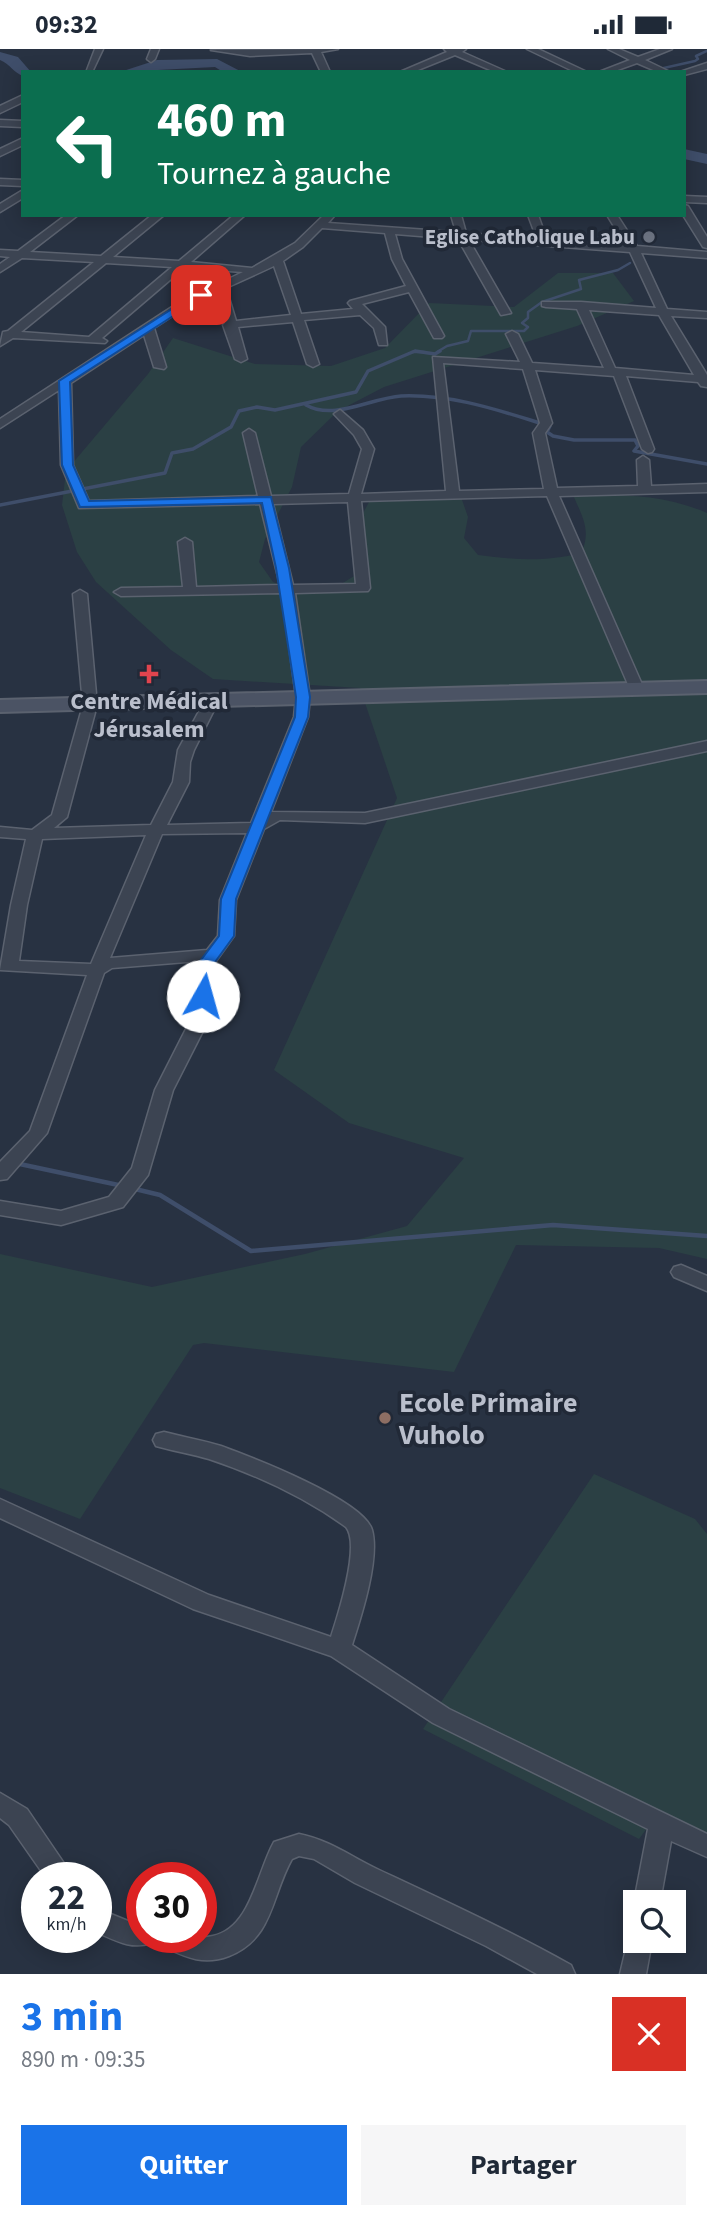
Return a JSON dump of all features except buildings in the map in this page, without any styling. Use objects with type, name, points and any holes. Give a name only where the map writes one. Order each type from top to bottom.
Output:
[{"type":"street","points":[[90,68],[99,49]]},
{"type":"street","points":[[151,59],[155,49]]},
{"type":"street","points":[[315,49],[325,70]]},
{"type":"street","points":[[214,53],[334,49]]},
{"type":"street","points":[[531,49],[578,70]]},
{"type":"street","points":[[611,49],[660,69]]},
{"type":"street","points":[[608,70],[668,49]]},
{"type":"street","points":[[419,70],[454,50],[499,70]]},
{"type":"street","points":[[686,72],[707,67]]},
{"type":"street","points":[[0,110],[21,99]]},
{"type":"street","points":[[0,123],[21,124]]},
{"type":"street","points":[[0,153],[21,142]]},
{"type":"street","points":[[0,182],[21,183]]},
{"type":"street","points":[[0,209],[21,194]]},
{"type":"street","points":[[686,199],[707,200]]},
{"type":"street","points":[[686,211],[707,245]]},
{"type":"street","points":[[0,269],[70,217]]},
{"type":"street","points":[[0,343],[6,334],[156,217]]},
{"type":"street","points":[[92,340],[238,217]]},
{"type":"street","points":[[0,424],[182,305],[277,260],[299,245],[328,217]]},
{"type":"street","points":[[456,217],[461,237],[505,313]]},
{"type":"street","points":[[534,217],[544,242]]},
{"type":"street","points":[[613,217],[634,250],[663,312],[705,381]]},
{"type":"street","points":[[319,225],[707,255]]},
{"type":"street","points":[[389,230],[397,259],[438,336]]},
{"type":"street","points":[[0,253],[255,270]]},
{"type":"street","points":[[277,260],[313,364]]},
{"type":"street","points":[[220,285],[229,325],[241,359]]},
{"type":"street","points":[[383,343],[379,327],[354,303],[413,288]]},
{"type":"street","points":[[546,305],[581,305],[707,315]]},
{"type":"street","points":[[581,305],[615,371],[645,454],[645,489]]},
{"type":"street","points":[[229,325],[362,311]]},
{"type":"street","points":[[148,328],[160,367]]},
{"type":"street","points":[[6,334],[126,343]]},
{"type":"street","points":[[512,334],[527,364],[545,425],[539,433],[551,491],[636,689]]},
{"type":"street","points":[[453,494],[437,359],[615,371],[705,381]]},
{"type":"street","points":[[65,381],[67,465],[80,490],[84,505],[707,488]]},
{"type":"street","points":[[121,592],[363,588],[354,497],[368,449],[359,433],[340,414]]},
{"type":"street","points":[[0,1208],[9,1207],[61,1218],[116,1202],[141,1170],[164,1090],[196,1027],[203,996],[201,982],[206,964],[226,936],[228,899],[293,742],[301,717],[303,697],[288,591],[249,433]]},
{"type":"street","points":[[184,542],[190,592]]},
{"type":"street","points":[[80,594],[90,705],[59,817],[35,835],[5,965],[99,970],[107,963],[213,955]]},
{"type":"street","points":[[0,706],[707,687]]},
{"type":"street","points":[[7,1167],[38,1133],[99,970],[109,936],[156,830],[181,782],[186,750],[211,702]]},
{"type":"street","points":[[0,832],[35,835],[72,831],[256,828],[277,815],[365,818],[707,746]]},
{"type":"street","points":[[681,1272],[707,1284]]},
{"type":"street","points":[[164,1440],[220,1454],[332,1505],[355,1519],[361,1527],[364,1554],[339,1649]]},
{"type":"street","points":[[0,1508],[201,1602],[339,1649],[441,1716],[707,1846]]},
{"type":"street","points":[[0,1804],[18,1817],[50,1862]]},
{"type":"street","points":[[649,1890],[662,1825]]},
{"type":"street","points":[[217,1947],[235,1943],[246,1936],[253,1924],[273,1864],[283,1850],[299,1845],[320,1849],[364,1875],[495,1937],[562,1974]]},
{"type":"street","points":[[633,1974],[637,1953]]},
{"type":"green space","points":[[558,273],[613,273],[634,301],[577,326],[384,387],[338,411],[301,447],[292,487],[265,539],[259,562],[273,582],[298,592],[338,586],[367,568],[361,517],[369,502],[391,495],[461,497],[468,517],[464,538],[478,555],[517,559],[555,558],[581,553],[586,531],[573,495],[624,495],[658,499],[707,513],[707,1259],[659,1248],[516,1245],[454,1372],[204,1343],[193,1345],[80,1519],[0,1488],[0,1254],[152,1287],[305,1254],[407,1226],[464,1158],[349,1123],[274,1070],[397,798],[360,688],[213,679],[171,650],[96,582],[77,552],[62,505],[66,471],[148,374],[173,338],[255,364],[331,366],[385,348],[429,303],[514,307]]},
{"type":"green space","points":[[594,1474],[695,1519],[707,1534],[707,1838],[659,1812],[639,1839],[423,1729]]},
{"type":"waterway","points":[[655,70],[695,61],[698,59],[696,56],[707,51]]},
{"type":"waterway","points":[[0,56],[13,60],[22,70]]},
{"type":"waterway","points":[[134,70],[157,64],[217,63],[231,70]]},
{"type":"waterway","points":[[686,154],[707,159]]},
{"type":"waterway","points":[[437,352],[447,346],[468,341],[471,331],[524,331],[528,327],[522,323],[528,318],[528,312],[542,302],[581,289],[579,280],[618,270],[630,263]]},
{"type":"waterway","points":[[422,352],[435,354],[440,351]]},
{"type":"waterway","points":[[0,505],[165,473],[172,453],[193,449],[231,427],[239,411],[257,407],[275,410],[356,392],[368,371],[413,352]]},
{"type":"waterway","points":[[413,352],[422,352]]},
{"type":"waterway","points":[[413,352],[422,352]]},
{"type":"waterway","points":[[306,405],[328,411],[401,396],[440,398],[495,409],[550,426],[547,432],[553,436],[574,440],[635,440],[638,446],[634,451],[707,464]]},
{"type":"waterway","points":[[15,1163],[123,1186]]},
{"type":"waterway","points":[[131,1188],[160,1195],[251,1251],[553,1225],[707,1236]]},
{"type":"place","name":"Eglise Catholique Labu","points":[[649,237]]},
{"type":"place","name":"Centre Médical Jérusalem","points":[[149,674]]},
{"type":"place","name":"Ecole Primaire Vuholo","points":[[385,1418]]},
{"type":"route","points":[[201,295],[65,381],[67,465],[84,505],[267,499],[288,591],[303,697],[301,717],[228,899],[226,936],[206,964],[201,982],[203,996]]}]
